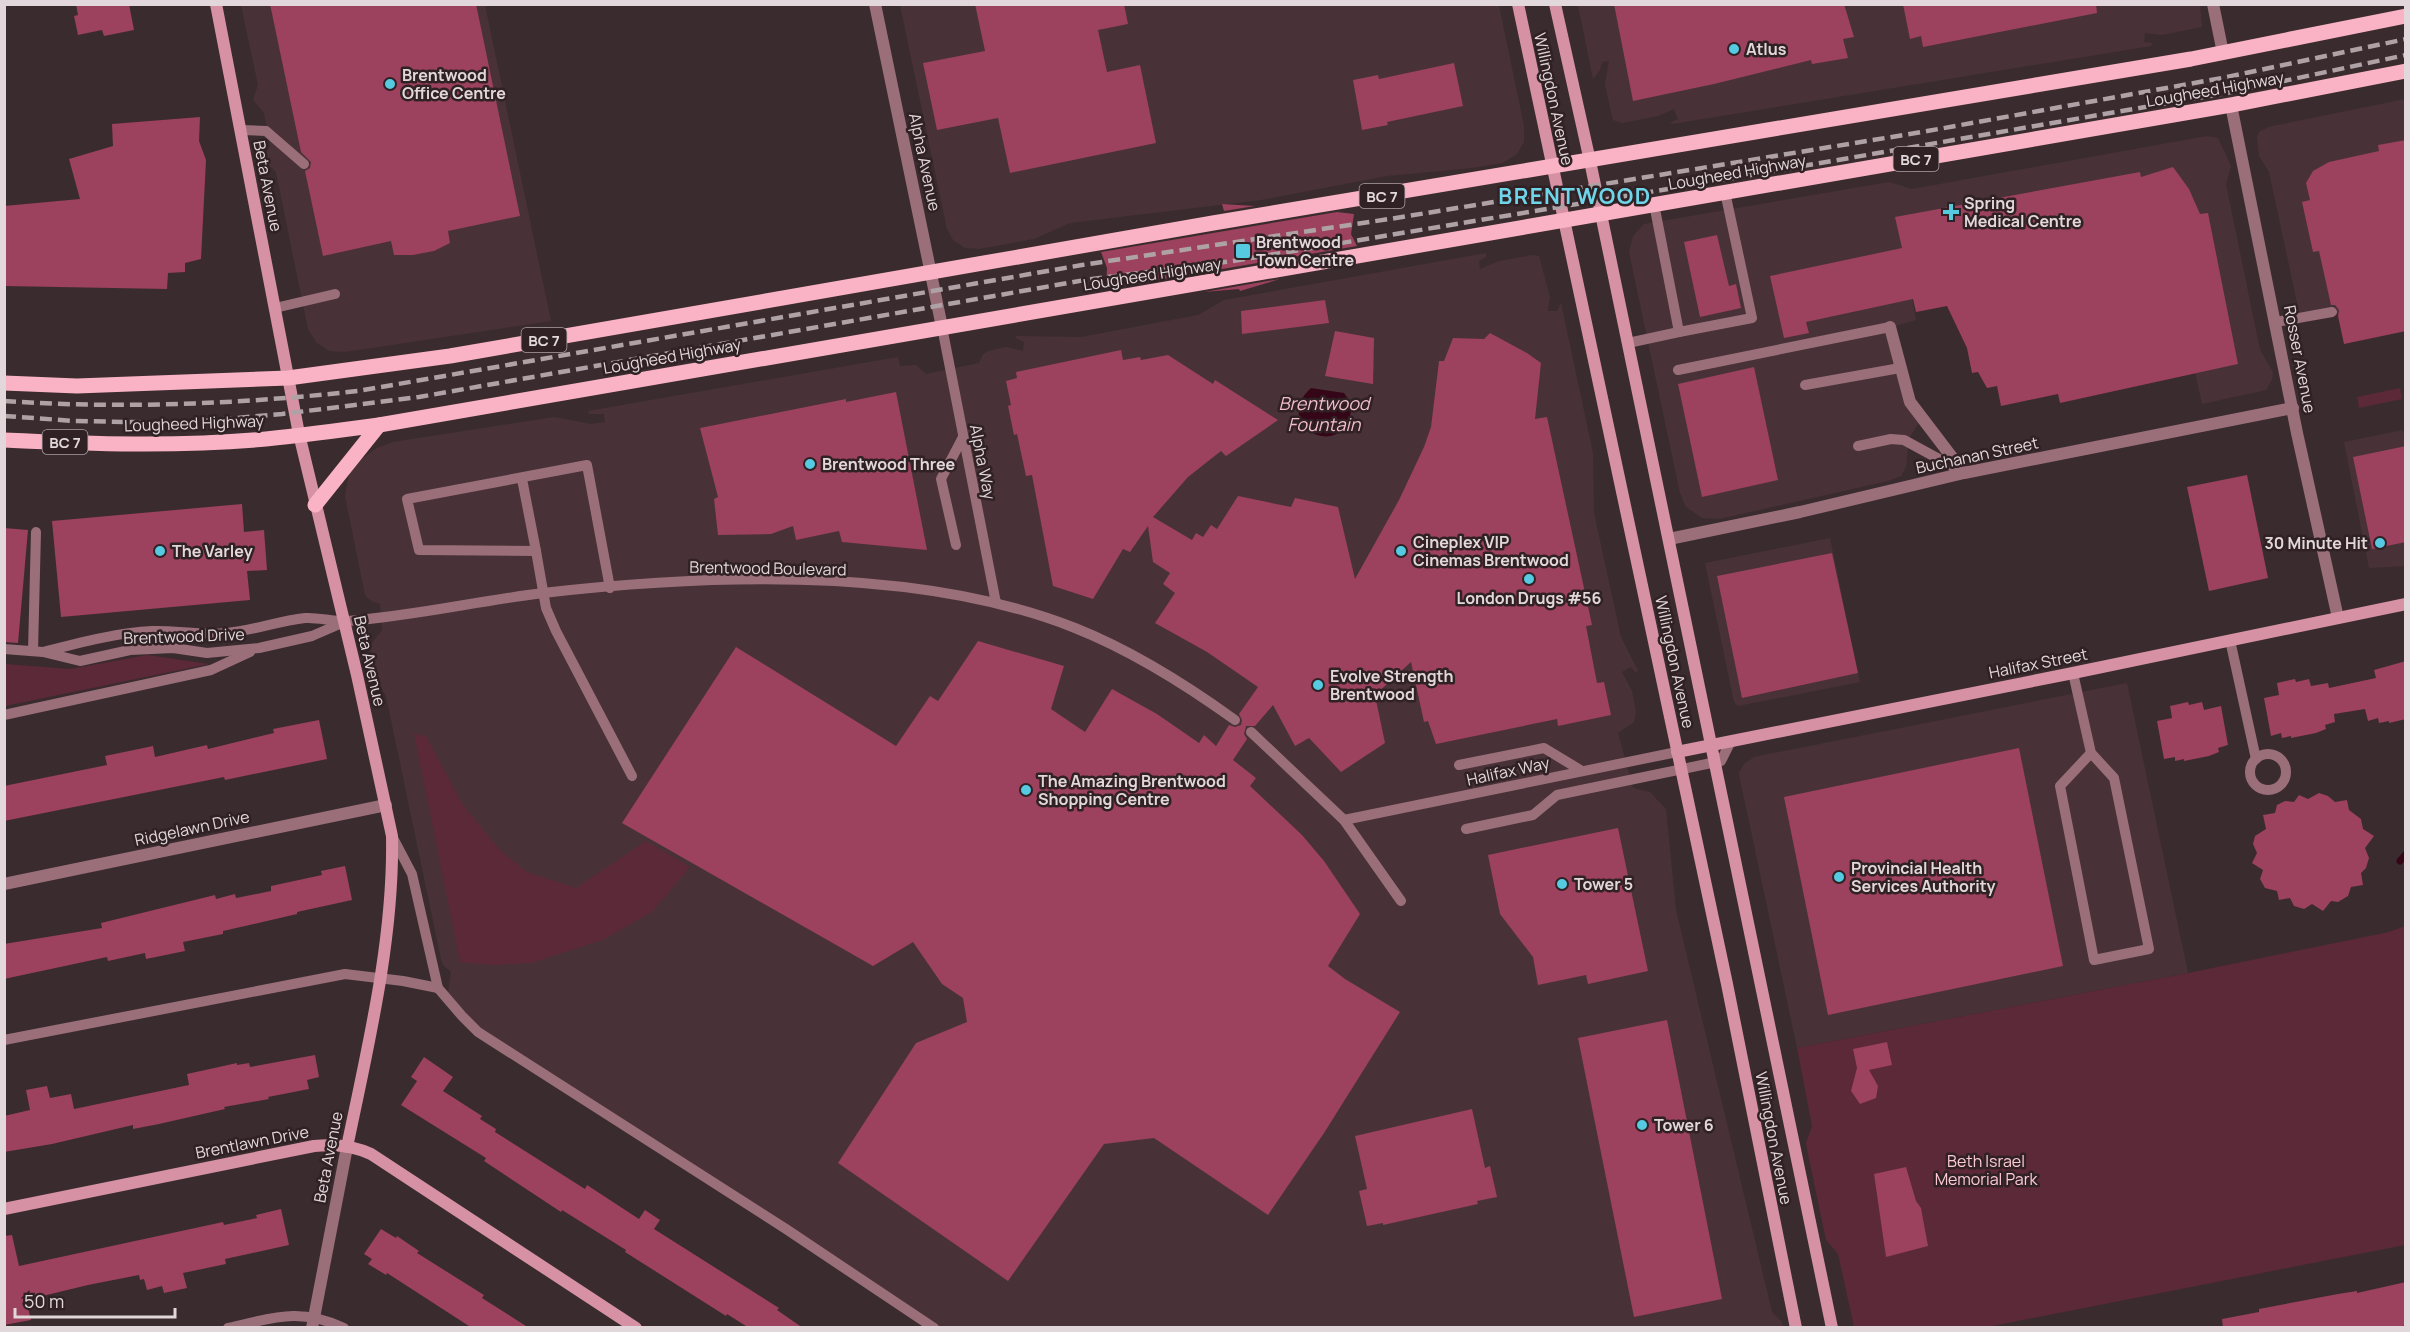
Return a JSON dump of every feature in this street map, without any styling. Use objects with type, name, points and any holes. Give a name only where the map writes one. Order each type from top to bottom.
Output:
[{"type":"main road","name":"Beta Avenue","points":[[216,4],[299,435],[392,836],[391,897],[387,934],[347,1147]]},
{"type":"main road","name":"Willingdon Avenue","points":[[1518,4],[1727,984],[1796,1328]]},
{"type":"main road","name":"Willingdon Avenue","points":[[1555,4],[1590,161],[1832,1328]]},
{"type":"main road","name":"Lougheed Highway","points":[[4,383],[77,386],[288,378],[450,356],[1213,223],[2223,53],[2406,15]]},
{"type":"main road","name":"Lougheed Highway","points":[[4,440],[126,444],[194,443],[299,435],[380,424],[2231,105],[2406,71]]},
{"type":"main road","points":[[315,505],[380,424]]},
{"type":"main road","name":"Halifax Street","points":[[1677,752],[2406,604]]},
{"type":"main road","name":"Brentlawn Drive","points":[[4,1209],[314,1146],[327,1144],[347,1147],[371,1154],[636,1328]]},
{"type":"street","name":"Alpha Avenue","points":[[875,4],[942,327]]},
{"type":"street","points":[[2213,4],[2223,53]]},
{"type":"street","name":"Rosser Avenue","points":[[2231,105],[2338,618]]},
{"type":"street","points":[[1890,327],[1910,402],[1964,473]]},
{"type":"street","name":"Buchanan Street","points":[[1669,539],[1800,512],[1964,473],[2293,408]]},
{"type":"street","name":"Ridgelawn Drive","points":[[4,884],[386,806]]},
{"type":"street","name":"Beta Avenue","points":[[314,1322],[347,1147]]},
{"type":"lane","points":[[241,130],[266,131],[304,164]]},
{"type":"lane","points":[[1628,344],[1752,318],[1725,192]]},
{"type":"lane","points":[[1654,204],[1679,332]]},
{"type":"lane","points":[[275,308],[335,294]]},
{"type":"lane","points":[[2276,322],[2332,312]]},
{"type":"lane","name":"Alpha Way","points":[[942,327],[996,603]]},
{"type":"lane","points":[[1678,369],[1890,327]]},
{"type":"lane","points":[[1805,385],[1900,368]]},
{"type":"lane","points":[[956,545],[942,480],[963,437]]},
{"type":"lane","points":[[1858,446],[1891,439],[1904,440],[1964,473]]},
{"type":"lane","points":[[536,551],[419,550],[407,499],[587,465],[610,588]]},
{"type":"lane","points":[[522,478],[546,608],[632,776]]},
{"type":"lane","points":[[36,532],[38,651]]},
{"type":"lane","name":"Brentwood Boulevard","points":[[344,622],[544,593],[666,582],[822,581],[912,590],[996,603],[1075,628],[1139,657],[1194,690],[1235,720]]},
{"type":"lane","name":"Brentwood Drive","points":[[38,651],[150,631],[225,634],[306,618],[344,622]]},
{"type":"lane","name":"Brentwood Drive","points":[[4,649],[38,651],[80,661],[130,650],[173,648],[207,653],[259,648],[312,636],[344,622]]},
{"type":"lane","points":[[2230,640],[2256,759]]},
{"type":"lane","points":[[4,714],[211,670],[259,648]]},
{"type":"lane","points":[[2073,673],[2091,753],[2114,778],[2149,949],[2094,960],[2060,786],[2091,753]]},
{"type":"lane","points":[[1251,732],[1344,820],[1401,900]]},
{"type":"lane","points":[[1466,830],[1533,815],[1557,795],[1721,761],[1731,741]]},
{"type":"lane","points":[[1459,765],[1544,748],[1582,771]]},
{"type":"lane","name":"Halifax Way","points":[[1344,820],[1677,752]]},
{"type":"lane","points":[[392,836],[412,873],[438,988],[478,1032],[786,1229],[934,1328]]},
{"type":"lane","points":[[4,1040],[345,974],[438,988]]},
{"type":"lane","points":[[228,1328],[288,1315],[344,1328]]},
{"type":"shaded area","points":[[2200,4],[2202,27],[2162,35],[2145,33],[2144,42],[2152,43],[2151,46],[1672,124],[1670,123],[1678,119],[1674,109],[1658,116],[1622,123],[1613,120],[1605,85],[1609,61],[1602,62],[1600,70],[1593,79],[1578,5]]},
{"type":"shaded area","points":[[241,5],[485,5],[551,321],[345,352],[329,351],[316,342],[308,329],[276,172],[264,157],[270,146],[264,113],[253,100],[258,85]]},
{"type":"shaded area","points":[[900,5],[1499,5],[1524,126],[1524,142],[1517,154],[1503,163],[1387,176],[1261,200],[1070,223],[1034,239],[979,249],[965,248],[953,240],[947,229]]},
{"type":"shaded area","points":[[2405,99],[2405,300],[2301,321],[2269,172],[2259,156],[2257,137],[2259,132],[2268,127]]},
{"type":"shaded area","points":[[2207,136],[2218,138],[2231,166],[2226,184],[2260,350],[2273,372],[2272,380],[2266,390],[2202,404],[2177,289],[1907,271],[1916,320],[1891,327],[1921,420],[1909,438],[1906,467],[1901,476],[1888,481],[1719,519],[1702,518],[1686,507],[1680,493],[1629,252],[1633,236],[1644,224],[1889,182],[1912,189]]},
{"type":"shaded area","name":"The Amazing Brentwood Shopping Centre","points":[[1486,253],[1486,257],[1479,261],[1480,269],[1499,261],[1539,256],[1550,297],[1548,311],[1557,311],[1561,303],[1593,453],[1594,513],[1621,637],[1638,671],[1635,672],[1631,667],[1622,672],[1632,691],[1636,712],[1634,722],[1618,733],[1633,788],[1650,792],[1666,809],[1676,910],[1772,1312],[1781,1321],[1783,1327],[938,1327],[478,1032],[447,1000],[451,972],[443,965],[441,959],[386,696],[374,676],[370,656],[372,643],[382,630],[380,604],[371,601],[365,595],[345,496],[349,474],[359,461],[375,449],[393,442],[554,417],[591,424],[605,422],[604,414],[589,414],[588,411],[898,357],[900,366],[916,365],[926,374],[979,363],[983,354],[989,351],[1006,347],[1023,351],[1024,342],[1016,336],[1081,337],[1198,315],[1224,300]]},
{"type":"shaded area","points":[[2403,430],[2406,445],[2405,566],[2369,568],[2344,442]]},
{"type":"shaded area","points":[[1830,538],[1860,682],[1738,706],[1734,702],[1705,563]]},
{"type":"shaded area","points":[[2127,683],[2188,973],[1797,1048],[1740,779],[1739,773],[1744,764],[1754,757]]},
{"type":"green space","points":[[2400,388],[2402,399],[2359,408],[2357,397]]},
{"type":"green space","points":[[147,655],[209,664],[5,706],[5,664],[70,669]]},
{"type":"green space","points":[[414,734],[426,736],[463,805],[500,850],[527,872],[576,888],[646,841],[690,867],[652,912],[603,940],[531,963],[493,965],[460,962]]},
{"type":"green space","name":"Beth Israel Memorial Park","points":[[2405,926],[2405,1245],[1987,1327],[1854,1327],[1838,1254],[1826,1240],[1809,1159],[1806,1143],[1812,1126],[1797,1048],[2188,973],[2389,932]]},
{"type":"water","name":"Brentwood Fountain","points":[[1311,388],[1344,393],[1351,412],[1341,431],[1331,436],[1320,436],[1310,431],[1302,423],[1299,413],[1301,401]]},
{"type":"building","points":[[76,4],[129,4],[134,30],[104,36],[102,30],[78,35],[74,16],[78,15]]},
{"type":"building","name":"Brentwood Office Centre","points":[[270,4],[476,4],[520,216],[448,231],[450,243],[434,251],[413,255],[394,255],[391,241],[323,256],[305,171],[310,168],[311,162],[301,152]]},
{"type":"building","points":[[975,4],[1124,4],[1128,24],[1098,30],[1107,72],[1140,65],[1156,143],[1010,173],[998,118],[937,130],[923,63],[985,51]]},
{"type":"building","name":"Atlus","points":[[1614,4],[1844,4],[1854,37],[1843,39],[1848,58],[1812,64],[1811,60],[1633,101]]},
{"type":"building","points":[[1903,4],[2096,4],[2097,13],[1923,47],[1921,36],[1910,39]]},
{"type":"building","points":[[1454,63],[1463,106],[1387,122],[1388,125],[1362,130],[1353,80],[1378,75],[1379,79]]},
{"type":"building","points":[[200,117],[199,141],[206,160],[201,259],[185,263],[185,272],[168,273],[167,289],[4,286],[4,206],[80,199],[69,159],[113,146],[112,124]]},
{"type":"building","points":[[2406,140],[2406,331],[2344,344],[2338,316],[2339,310],[2335,305],[2331,305],[2319,251],[2313,252],[2302,202],[2310,200],[2306,183],[2313,171],[2329,162],[2379,151],[2378,145]]},
{"type":"building","points":[[2173,167],[2189,189],[2200,214],[2208,213],[2238,364],[2060,403],[2058,394],[2001,406],[1997,386],[1987,388],[1978,372],[1972,373],[1967,348],[1947,306],[1916,312],[1913,299],[1806,322],[1809,333],[1784,338],[1770,276],[1902,248],[1895,217],[2140,172],[2141,177]]},
{"type":"building","points":[[1222,204],[1255,206],[1224,211]]},
{"type":"building","points":[[1337,212],[1354,214],[1351,234],[1357,246],[1106,289],[1107,268],[1101,252]]},
{"type":"building","points":[[1717,235],[1729,286],[1736,284],[1741,308],[1700,317],[1684,242]]},
{"type":"building","points":[[1280,279],[1240,291],[1239,289],[1204,292]]},
{"type":"building","points":[[1325,300],[1329,323],[1242,334],[1241,311]]},
{"type":"building","points":[[1335,331],[1374,338],[1373,384],[1325,376]]},
{"type":"building","points":[[1490,333],[1541,363],[1535,419],[1547,417],[1592,625],[1586,626],[1597,683],[1604,682],[1611,715],[1558,726],[1557,719],[1436,744],[1428,721],[1424,722],[1411,662],[1375,695],[1385,743],[1341,772],[1309,738],[1295,746],[1273,705],[1255,726],[1246,726],[1244,734],[1247,739],[1233,760],[1256,778],[1250,786],[1302,835],[1324,861],[1360,914],[1328,966],[1345,979],[1400,1012],[1324,1133],[1268,1215],[1154,1138],[1104,1144],[1008,1281],[838,1163],[916,1043],[967,1022],[963,998],[942,984],[913,942],[873,966],[622,823],[736,647],[896,746],[930,696],[938,701],[978,641],[1064,666],[1051,709],[1085,732],[1112,689],[1157,714],[1199,743],[1204,735],[1216,746],[1229,725],[1235,727],[1241,725],[1242,720],[1239,714],[1258,687],[1207,652],[1155,623],[1175,593],[1163,584],[1170,573],[1153,562],[1148,526],[1130,552],[1123,549],[1093,599],[1053,586],[1032,475],[1026,476],[1017,434],[1014,435],[1006,381],[1017,378],[1016,372],[1121,350],[1123,360],[1140,357],[1141,360],[1168,355],[1213,384],[1215,380],[1278,420],[1226,456],[1221,451],[1188,477],[1153,517],[1192,540],[1196,533],[1203,537],[1211,525],[1217,529],[1238,496],[1291,507],[1295,498],[1338,507],[1355,579],[1399,500],[1424,447],[1431,427],[1439,361],[1444,361],[1453,338],[1484,339]]},
{"type":"building","points":[[1754,367],[1778,480],[1702,497],[1678,384]]},
{"type":"building","name":"Brentwood Three","points":[[896,392],[927,550],[842,542],[839,531],[796,540],[793,526],[771,534],[718,535],[714,499],[718,497],[700,428],[846,399],[846,402]]},
{"type":"building","points":[[2406,446],[2406,542],[2372,549],[2353,457]]},
{"type":"building","points":[[2247,475],[2268,578],[2209,591],[2187,487]]},
{"type":"building","name":"The Varley","points":[[242,504],[244,532],[264,530],[267,570],[247,571],[250,600],[61,617],[52,521]]},
{"type":"building","points":[[4,528],[28,530],[18,643],[4,642]]},
{"type":"building","points":[[1832,553],[1858,673],[1742,698],[1717,576]]},
{"type":"building","points":[[2406,661],[2406,719],[2389,723],[2389,721],[2379,723],[2378,718],[2368,721],[2365,709],[2334,714],[2335,722],[2325,725],[2326,729],[2316,733],[2291,738],[2291,736],[2282,738],[2281,733],[2271,736],[2264,698],[2279,695],[2277,683],[2309,679],[2311,686],[2328,683],[2329,688],[2376,678],[2374,670]]},
{"type":"building","points":[[2188,702],[2189,705],[2202,702],[2204,710],[2221,706],[2228,745],[2218,748],[2219,752],[2209,756],[2184,761],[2184,759],[2175,761],[2175,757],[2164,759],[2157,721],[2172,718],[2170,706]]},
{"type":"building","points":[[319,720],[327,759],[4,821],[4,786],[107,765],[105,756],[153,746],[155,757],[207,745],[208,749],[274,733],[273,729]]},
{"type":"building","points":[[2019,748],[2063,966],[1828,1015],[1784,797]]},
{"type":"building","points":[[2319,793],[2335,802],[2347,800],[2349,810],[2361,819],[2363,829],[2374,836],[2365,848],[2369,858],[2366,868],[2361,873],[2363,885],[2351,887],[2348,896],[2338,902],[2331,901],[2323,911],[2312,904],[2304,909],[2294,906],[2290,898],[2279,900],[2277,891],[2265,888],[2260,879],[2263,870],[2252,863],[2257,853],[2253,844],[2255,836],[2266,829],[2263,815],[2275,813],[2277,805],[2285,801],[2294,802],[2299,795],[2308,799]]},
{"type":"building","name":"Tower 5","points":[[1618,828],[1648,971],[1588,984],[1586,975],[1538,985],[1533,957],[1500,914],[1488,855]]},
{"type":"building","points":[[345,866],[352,900],[223,931],[223,934],[183,942],[185,951],[146,959],[145,953],[108,961],[107,957],[4,979],[4,944],[102,928],[101,923],[215,895],[216,899],[235,894],[236,898],[271,891],[271,886],[322,875],[321,871]]},
{"type":"building","name":"Tower 6","points":[[1667,1020],[1722,1299],[1634,1317],[1578,1038]]},
{"type":"building","points":[[1887,1042],[1892,1065],[1869,1070],[1878,1086],[1876,1098],[1860,1104],[1851,1091],[1857,1068],[1853,1049]]},
{"type":"building","points":[[315,1055],[319,1077],[307,1080],[309,1089],[159,1124],[133,1129],[133,1125],[52,1144],[4,1152],[4,1116],[30,1110],[26,1090],[47,1086],[50,1098],[71,1094],[74,1109],[189,1085],[187,1074],[237,1063],[237,1065],[249,1063],[250,1067]]},
{"type":"building","points":[[424,1057],[453,1077],[443,1091],[482,1116],[480,1119],[496,1129],[495,1132],[585,1189],[587,1185],[639,1219],[645,1210],[660,1220],[654,1229],[779,1308],[777,1310],[803,1328],[749,1328],[727,1314],[726,1316],[625,1252],[626,1250],[562,1210],[561,1212],[484,1161],[486,1158],[401,1105],[417,1081],[411,1077]]},
{"type":"building","points":[[1472,1109],[1485,1168],[1490,1166],[1497,1197],[1477,1201],[1478,1204],[1383,1225],[1383,1223],[1367,1226],[1359,1191],[1367,1189],[1355,1136]]},
{"type":"building","points":[[1906,1167],[1916,1201],[1921,1208],[1928,1246],[1886,1257],[1874,1174]]},
{"type":"building","points":[[281,1209],[289,1245],[225,1259],[226,1264],[183,1273],[187,1288],[164,1293],[162,1286],[147,1290],[144,1279],[140,1280],[139,1275],[88,1285],[26,1300],[31,1320],[4,1325],[4,1236],[12,1235],[19,1266],[223,1222],[224,1225],[257,1218],[256,1215]]},
{"type":"building","points":[[381,1229],[396,1238],[397,1236],[419,1251],[417,1253],[484,1295],[482,1298],[529,1328],[472,1328],[387,1273],[386,1275],[368,1264],[372,1259],[364,1254]]},
{"type":"building","points":[[2406,1282],[2406,1325],[2394,1328],[2223,1328],[2222,1319],[2259,1312],[2259,1309],[2338,1294],[2357,1291],[2357,1293]]},
{"type":"waterway","points":[[2400,861],[2406,854]]},
{"type":"railway","points":[[4,401],[93,405],[181,404],[358,391],[1082,265],[1396,218],[1922,132],[2222,78],[2406,39]]},
{"type":"railway","points":[[4,416],[75,421],[180,423],[282,414],[419,397],[1085,280],[1233,261],[1716,181],[2232,92],[2406,55]]},
{"type":"place","name":"Atlus","points":[[1734,49]]},
{"type":"place","name":"Brentwood Office Centre","points":[[390,84]]},
{"type":"place","name":"Spring Medical Centre","points":[[1951,212]]},
{"type":"place","name":"Brentwood Town Centre","points":[[1243,251]]},
{"type":"place","name":"Brentwood Three","points":[[810,464]]},
{"type":"place","name":"30 Minute Hit","points":[[2380,543]]},
{"type":"place","name":"The Varley","points":[[160,551]]},
{"type":"place","name":"Cineplex VIP Cinemas Brentwood","points":[[1401,551]]},
{"type":"place","name":"London Drugs #56","points":[[1529,579]]},
{"type":"place","name":"Evolve Strength Brentwood","points":[[1318,685]]},
{"type":"place","name":"The Amazing Brentwood Shopping Centre","points":[[1026,790]]},
{"type":"place","name":"Provincial Health Services Authority","points":[[1839,877]]},
{"type":"place","name":"Tower 5","points":[[1562,884]]},
{"type":"place","name":"Tower 6","points":[[1642,1125]]},
{"type":"district","name":"BRENTWOOD","points":[[1575,196]]}]
